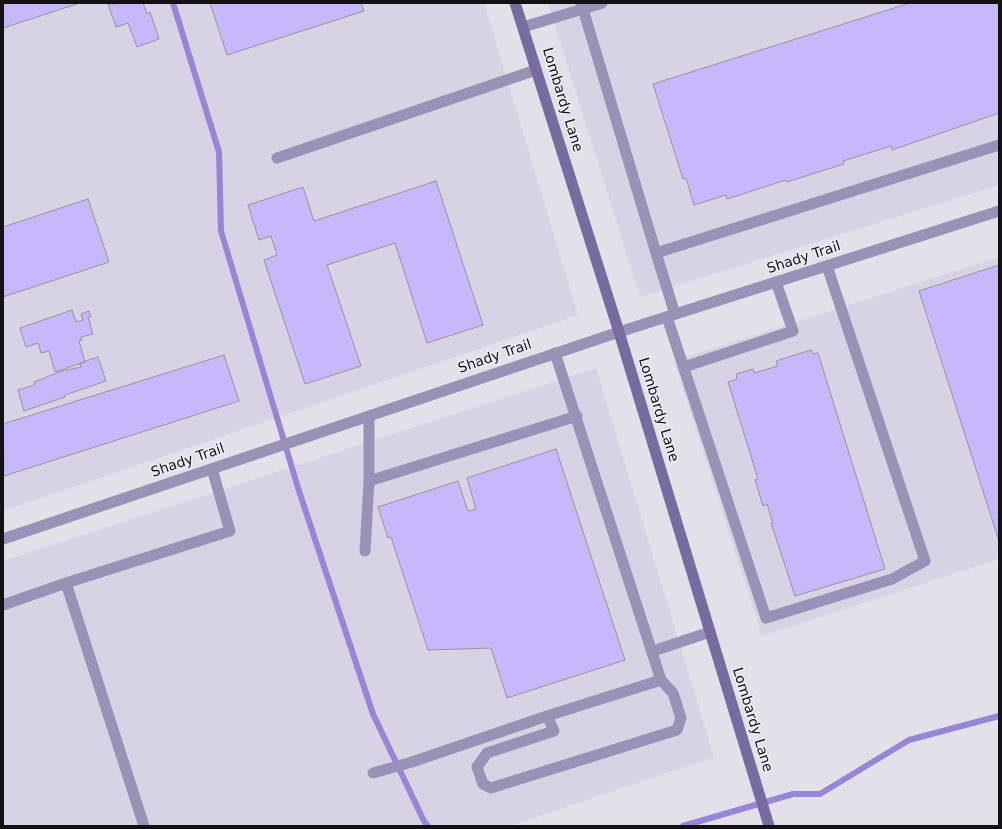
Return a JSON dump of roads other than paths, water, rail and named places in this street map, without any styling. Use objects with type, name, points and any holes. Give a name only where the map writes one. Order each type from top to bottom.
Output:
[{"type":"main road","name":"Lombardy Lane","points":[[515,3],[619,332],[769,826]]},
{"type":"street","points":[[523,27],[582,6],[602,3]]},
{"type":"street","points":[[582,6],[656,253],[684,367],[766,618],[892,579],[925,561],[827,266]]},
{"type":"street","points":[[277,158],[536,70]]},
{"type":"street","points":[[656,253],[999,145]]},
{"type":"street","name":"Shady Trail","points":[[3,539],[619,332],[999,211]]},
{"type":"street","points":[[684,367],[793,331],[776,282]]},
{"type":"street","points":[[547,716],[554,731],[487,753],[477,767],[483,784],[491,788],[677,730],[681,718],[673,693],[661,680],[653,651],[556,353]]},
{"type":"street","points":[[365,551],[369,481],[369,416]]},
{"type":"street","points":[[369,481],[577,416]]},
{"type":"street","points":[[3,605],[66,583],[230,531],[212,469]]},
{"type":"street","points":[[66,583],[144,826]]},
{"type":"street","points":[[653,651],[710,632]]},
{"type":"street","points":[[374,773],[412,762],[547,716],[661,680]]},
{"type":"waterway","points":[[173,3],[219,152],[221,231],[299,491],[373,714],[424,821],[428,826]]},
{"type":"waterway","points":[[683,826],[793,794],[820,794],[909,740],[999,716]]}]
